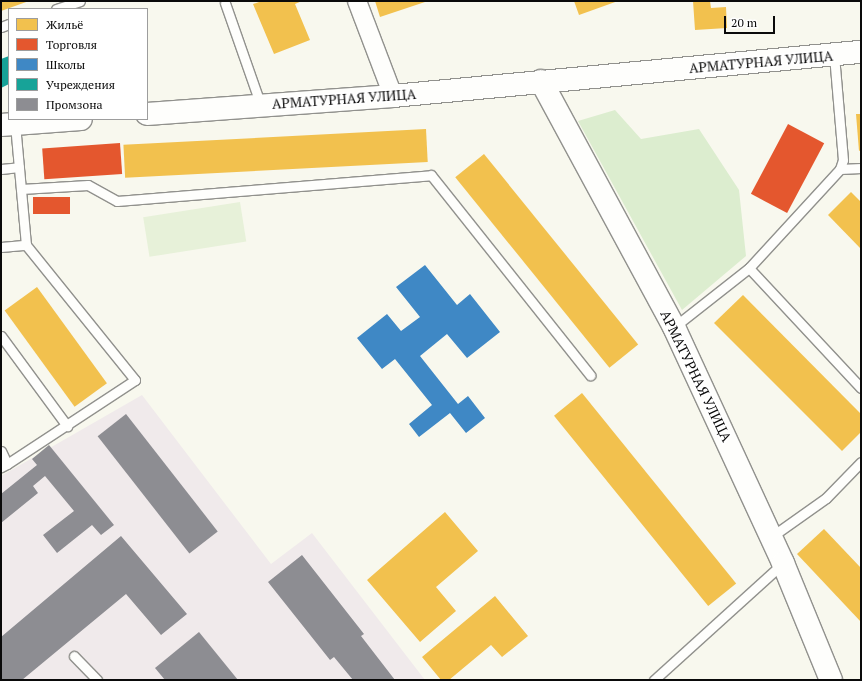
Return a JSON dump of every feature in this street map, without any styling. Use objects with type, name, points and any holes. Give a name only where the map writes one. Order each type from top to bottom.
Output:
[{"type":"street","points":[[356,1],[393,96]]},
{"type":"street","name":"АРМАТУРНАЯ УЛИЦА","points":[[148,114],[393,96],[861,52]]},
{"type":"street","name":"АРМАТУРНАЯ УЛИЦА","points":[[541,81],[674,327],[783,563],[831,680]]},
{"type":"street","points":[[8,125],[69,120]]},
{"type":"lane","points":[[59,8],[80,1]]},
{"type":"lane","points":[[224,3],[261,106]]},
{"type":"lane","points":[[674,327],[749,268],[840,169],[843,160],[834,55]]},
{"type":"lane","points":[[1,450],[4,466],[136,380],[26,245],[19,167],[8,125]]},
{"type":"lane","points":[[1,169],[19,167]]},
{"type":"lane","points":[[840,169],[861,168]]},
{"type":"lane","points":[[21,189],[88,185],[117,201],[432,175],[590,375]]},
{"type":"lane","points":[[1,247],[26,245]]},
{"type":"lane","points":[[749,268],[861,388]]},
{"type":"lane","points":[[1,336],[67,426]]},
{"type":"lane","points":[[771,537],[826,498],[861,462]]},
{"type":"lane","points":[[654,680],[783,563]]},
{"type":"lane","points":[[74,656],[97,680]]},
{"type":"shaded area","points":[[142,395],[271,564],[312,533],[425,680],[1,680],[1,476]]},
{"type":"green space","points":[[615,110],[641,139],[699,129],[739,190],[746,256],[682,310],[578,121]]},
{"type":"green space","points":[[240,202],[246,242],[149,257],[143,217]]},
{"type":"building: Жильё","points":[[1,1],[29,1],[8,8],[1,11]]},
{"type":"building: Жильё","points":[[262,1],[302,1],[295,4],[310,40],[274,54],[253,4]]},
{"type":"building: Жильё","points":[[375,1],[428,1],[380,17]]},
{"type":"building: Жильё","points":[[574,1],[618,1],[579,15]]},
{"type":"building: Жильё","points":[[693,1],[710,1],[711,8],[726,7],[727,28],[695,30]]},
{"type":"building: Жильё","points":[[856,114],[861,114],[861,150],[859,151]]},
{"type":"building: Жильё","points":[[426,129],[428,162],[125,178],[123,145]]},
{"type":"building: Жильё","points":[[484,154],[638,344],[609,368],[455,177]]},
{"type":"building: Жильё","points":[[851,192],[861,202],[861,249],[828,215]]},
{"type":"building: Жильё","points":[[37,287],[107,383],[75,407],[5,311]]},
{"type":"building: Жильё","points":[[743,295],[861,414],[861,432],[842,451],[714,323]]},
{"type":"building: Жильё","points":[[582,393],[736,583],[708,606],[554,416]]},
{"type":"building: Жильё","points":[[445,512],[478,551],[436,587],[456,611],[420,642],[367,580]]},
{"type":"building: Жильё","points":[[824,529],[861,568],[861,622],[797,554]]},
{"type":"building: Жильё","points":[[495,596],[528,636],[502,657],[491,645],[449,680],[441,680],[422,657]]},
{"type":"building: Торговля","points":[[788,124],[824,143],[787,213],[751,194]]},
{"type":"building: Торговля","points":[[120,143],[122,174],[44,179],[42,148]]},
{"type":"building: Торговля","points":[[33,197],[70,197],[70,214],[33,214]]},
{"type":"building: Школы","points":[[425,265],[457,305],[470,294],[500,332],[467,358],[447,334],[420,356],[458,404],[468,396],[485,418],[466,433],[450,413],[419,437],[409,424],[432,405],[395,359],[382,369],[357,338],[387,314],[401,331],[420,317],[396,287]]},
{"type":"building: Учреждения","points":[[8,56],[8,84],[1,88],[1,59]]},
{"type":"building: Промзона","points":[[126,414],[218,531],[189,554],[98,436]]},
{"type":"building: Промзона","points":[[49,445],[114,525],[101,535],[92,525],[57,553],[43,535],[74,511],[45,476],[33,486],[38,493],[1,523],[1,494],[37,465],[32,459]]},
{"type":"building: Промзона","points":[[121,536],[187,614],[161,635],[126,594],[22,680],[1,680],[1,637]]},
{"type":"building: Промзона","points":[[302,555],[364,634],[361,636],[395,680],[353,680],[334,657],[330,660],[268,582]]},
{"type":"building: Промзона","points":[[199,632],[238,680],[165,680],[155,668]]}]
